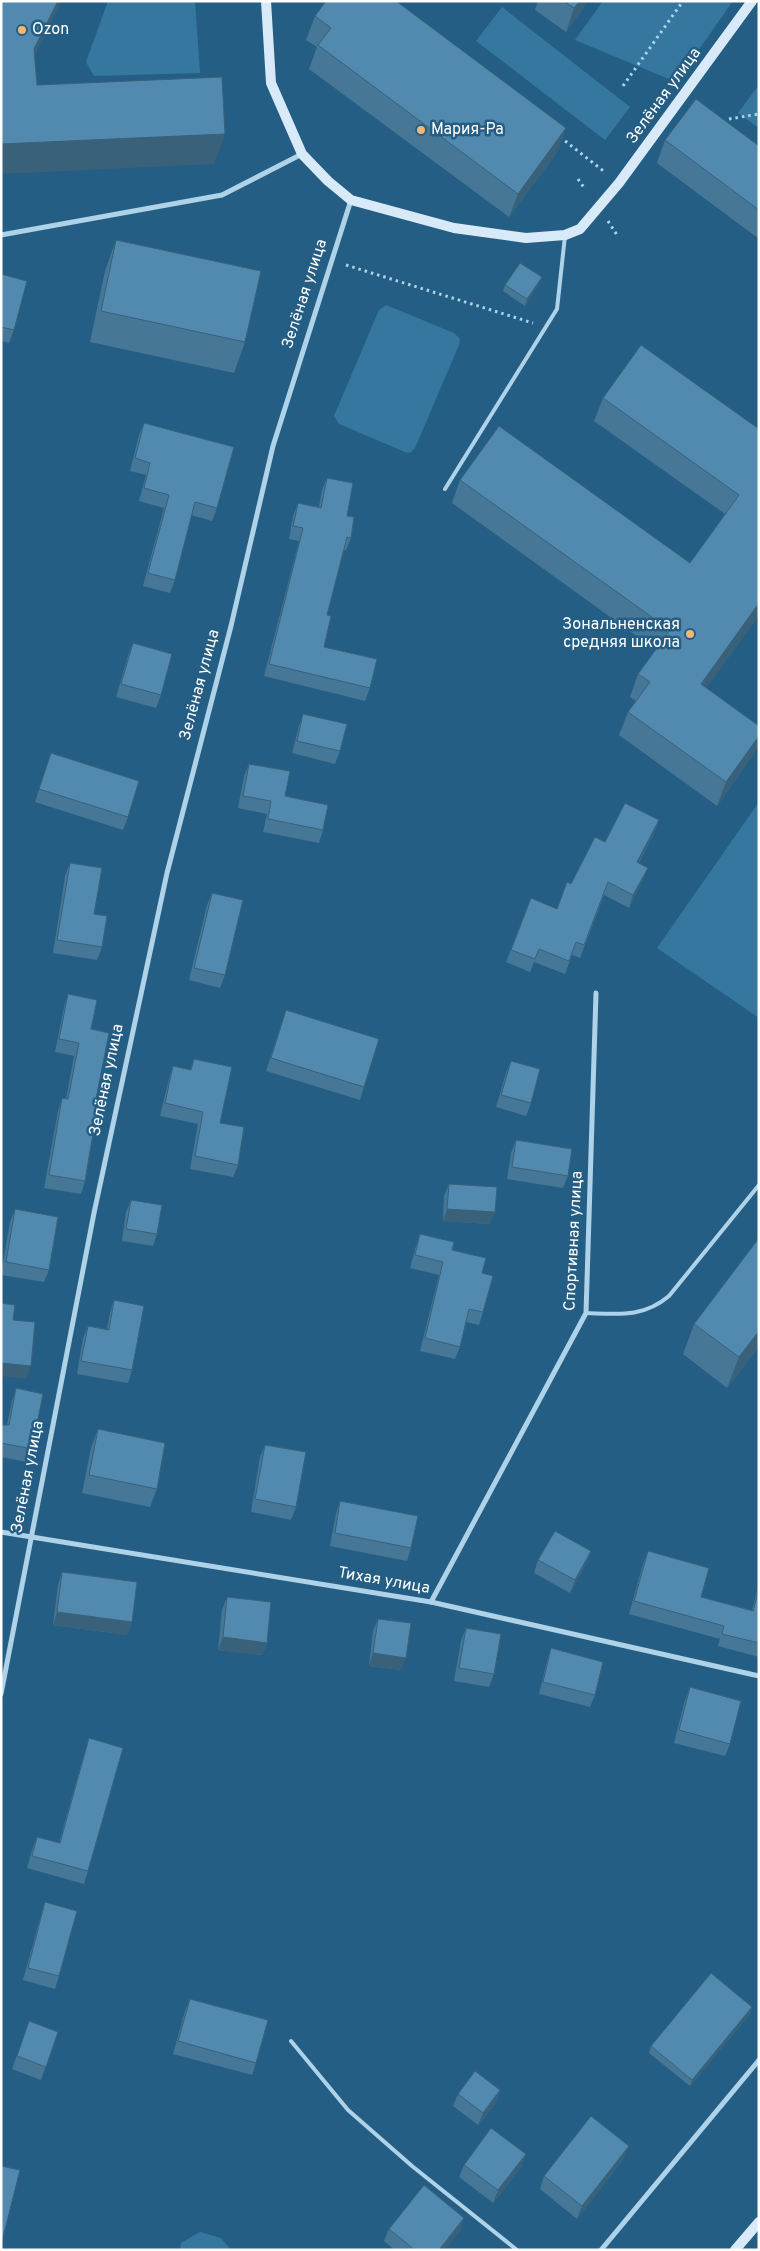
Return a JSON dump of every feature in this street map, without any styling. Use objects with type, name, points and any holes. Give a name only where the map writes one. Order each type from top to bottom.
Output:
[{"type":"street","points":[[266,1],[271,83],[302,154],[328,182],[351,200]]},
{"type":"street","name":"Зелёная улица","points":[[1,1694],[94,1213],[167,873],[230,626],[273,446],[351,200],[454,228],[526,238],[565,235],[580,228],[619,183],[752,1]]},
{"type":"street","points":[[1,235],[222,195],[302,154]]},
{"type":"street","name":"Спортивная улица","points":[[431,1602],[586,1312],[596,993]]},
{"type":"street","name":"Тихая улица","points":[[1,1532],[431,1602],[759,1676]]},
{"type":"street","points":[[601,2250],[759,2060]]},
{"type":"street","points":[[735,2250],[759,2222]]},
{"type":"lane","points":[[445,489],[557,309],[565,235]]},
{"type":"lane","points":[[586,1312],[631,1313],[658,1306],[669,1296],[759,1185]]},
{"type":"lane","points":[[291,2041],[348,2110],[412,2166],[517,2250]]},
{"type":"path","points":[[623,86],[683,1]]},
{"type":"path","points":[[729,118],[759,114]]},
{"type":"path","points":[[556,134],[619,183]]},
{"type":"path","points":[[578,179],[585,189]]},
{"type":"path","points":[[608,222],[618,235]]},
{"type":"path","points":[[331,261],[546,327]]},
{"type":"shaded area","points":[[108,1],[195,1],[200,73],[94,76],[86,62]]},
{"type":"shaded area","points":[[603,1],[733,1],[676,82],[575,40]]},
{"type":"shaded area","points":[[502,7],[630,107],[605,140],[476,41]]},
{"type":"shaded area","points":[[759,85],[759,128],[738,113]]},
{"type":"shaded area","points":[[386,305],[454,333],[460,339],[415,448],[410,453],[339,424],[334,416],[379,310]]},
{"type":"shaded area","points":[[759,802],[759,1018],[657,948]]},
{"type":"shaded area","points":[[200,2232],[221,2238],[231,2250],[180,2250],[181,2243]]},
{"type":"building","points":[[1,1],[58,1],[34,49],[37,85],[222,77],[225,134],[1,144]]},
{"type":"building","points":[[326,1],[396,1],[566,128],[518,194],[318,45],[331,28],[315,16]]},
{"type":"building","points":[[564,1],[580,1],[574,8]]},
{"type":"building","points":[[696,99],[759,146],[759,210],[665,140]]},
{"type":"building","points":[[116,240],[261,271],[245,342],[101,311]]},
{"type":"building","points":[[520,263],[542,277],[527,299],[505,285]]},
{"type":"building","points":[[1,274],[27,281],[14,330],[1,327]]},
{"type":"building","points":[[641,345],[759,429],[759,603],[701,684],[759,726],[759,736],[726,782],[628,712],[650,682],[638,674],[670,630],[460,480],[499,426],[690,563],[739,495],[603,398]]},
{"type":"building","points":[[144,423],[234,447],[217,508],[195,502],[175,580],[148,573],[169,495],[144,488],[150,463],[135,458]]},
{"type":"building","points":[[327,478],[353,483],[347,516],[354,517],[351,538],[347,537],[327,615],[331,616],[324,647],[377,659],[370,688],[269,664],[303,528],[293,526],[298,503],[321,508]]},
{"type":"building","points":[[133,643],[172,654],[161,695],[121,684]]},
{"type":"building","points":[[303,714],[347,724],[340,751],[297,741]]},
{"type":"building","points":[[51,753],[139,781],[128,817],[39,789]]},
{"type":"building","points":[[249,764],[290,771],[285,796],[328,805],[323,830],[268,819],[271,801],[243,796]]},
{"type":"building","points":[[625,803],[659,820],[637,862],[648,868],[633,895],[608,882],[584,945],[576,942],[569,961],[539,949],[535,959],[511,950],[531,898],[557,909],[567,882],[571,884],[595,837],[605,842]]},
{"type":"building","points":[[70,863],[102,868],[94,914],[107,916],[102,947],[57,940]]},
{"type":"building","points":[[212,893],[243,900],[225,975],[194,968]]},
{"type":"building","points":[[68,994],[97,1000],[91,1029],[109,1033],[95,1104],[98,1104],[85,1181],[49,1175],[62,1098],[68,1099],[79,1043],[59,1039]]},
{"type":"building","points":[[286,1010],[379,1039],[364,1087],[271,1058]]},
{"type":"building","points":[[194,1059],[232,1067],[220,1123],[244,1127],[238,1165],[195,1156],[203,1112],[165,1103],[173,1066],[191,1070]]},
{"type":"building","points":[[511,1061],[540,1069],[531,1103],[501,1095]]},
{"type":"building","points":[[516,1140],[572,1149],[568,1176],[512,1167]]},
{"type":"building","points":[[449,1184],[497,1187],[495,1212],[447,1209]]},
{"type":"building","points":[[131,1200],[162,1205],[157,1234],[126,1229]]},
{"type":"building","points":[[15,1209],[58,1217],[49,1270],[6,1262]]},
{"type":"building","points":[[420,1234],[454,1242],[452,1250],[486,1258],[482,1273],[493,1276],[483,1312],[469,1309],[460,1347],[425,1338],[443,1262],[415,1255]]},
{"type":"building","points":[[759,1238],[759,1331],[739,1357],[694,1324]]},
{"type":"building","points":[[114,1300],[144,1306],[132,1370],[81,1361],[88,1326],[109,1330]]},
{"type":"building","points":[[1,1303],[15,1305],[13,1320],[35,1322],[31,1366],[1,1363]]},
{"type":"building","points":[[16,1388],[43,1394],[32,1449],[1,1443],[1,1425],[9,1425]]},
{"type":"building","points":[[98,1429],[165,1443],[157,1489],[89,1475]]},
{"type":"building","points":[[265,1445],[306,1452],[296,1507],[255,1499]]},
{"type":"building","points":[[340,1501],[418,1516],[411,1548],[335,1533]]},
{"type":"building","points":[[555,1531],[591,1551],[575,1580],[538,1560]]},
{"type":"building","points":[[648,1551],[709,1568],[701,1597],[753,1611],[759,1589],[759,1643],[722,1634],[724,1626],[634,1601]]},
{"type":"building","points":[[62,1572],[137,1582],[132,1622],[57,1612]]},
{"type":"building","points":[[227,1597],[271,1602],[267,1643],[223,1637]]},
{"type":"building","points":[[378,1619],[411,1623],[406,1658],[373,1653]]},
{"type":"building","points":[[466,1628],[501,1634],[494,1674],[459,1668]]},
{"type":"building","points":[[551,1648],[603,1662],[595,1695],[543,1682]]},
{"type":"building","points":[[690,1687],[741,1701],[730,1744],[679,1730]]},
{"type":"building","points":[[89,1738],[123,1748],[88,1871],[32,1856],[37,1837],[60,1843]]},
{"type":"building","points":[[45,1902],[77,1911],[59,1976],[28,1968]]},
{"type":"building","points":[[711,1973],[752,2007],[692,2080],[651,2046]]},
{"type":"building","points":[[190,1999],[268,2020],[256,2063],[178,2041]]},
{"type":"building","points":[[29,2021],[58,2032],[46,2067],[17,2056]]},
{"type":"building","points":[[475,2071],[500,2090],[483,2113],[458,2094]]},
{"type":"building","points":[[591,2116],[629,2146],[582,2206],[544,2176]]},
{"type":"building","points":[[491,2128],[526,2154],[498,2190],[464,2165]]},
{"type":"building","points":[[1,2166],[20,2170],[1,2245]]},
{"type":"building","points":[[424,2185],[464,2218],[439,2250],[415,2250],[389,2229]]},
{"type":"place","name":"Ozon","points":[[22,30]]},
{"type":"place","name":"Мария-Ра","points":[[421,130]]},
{"type":"place","name":"Зональненская средняя школа","points":[[690,634]]}]
